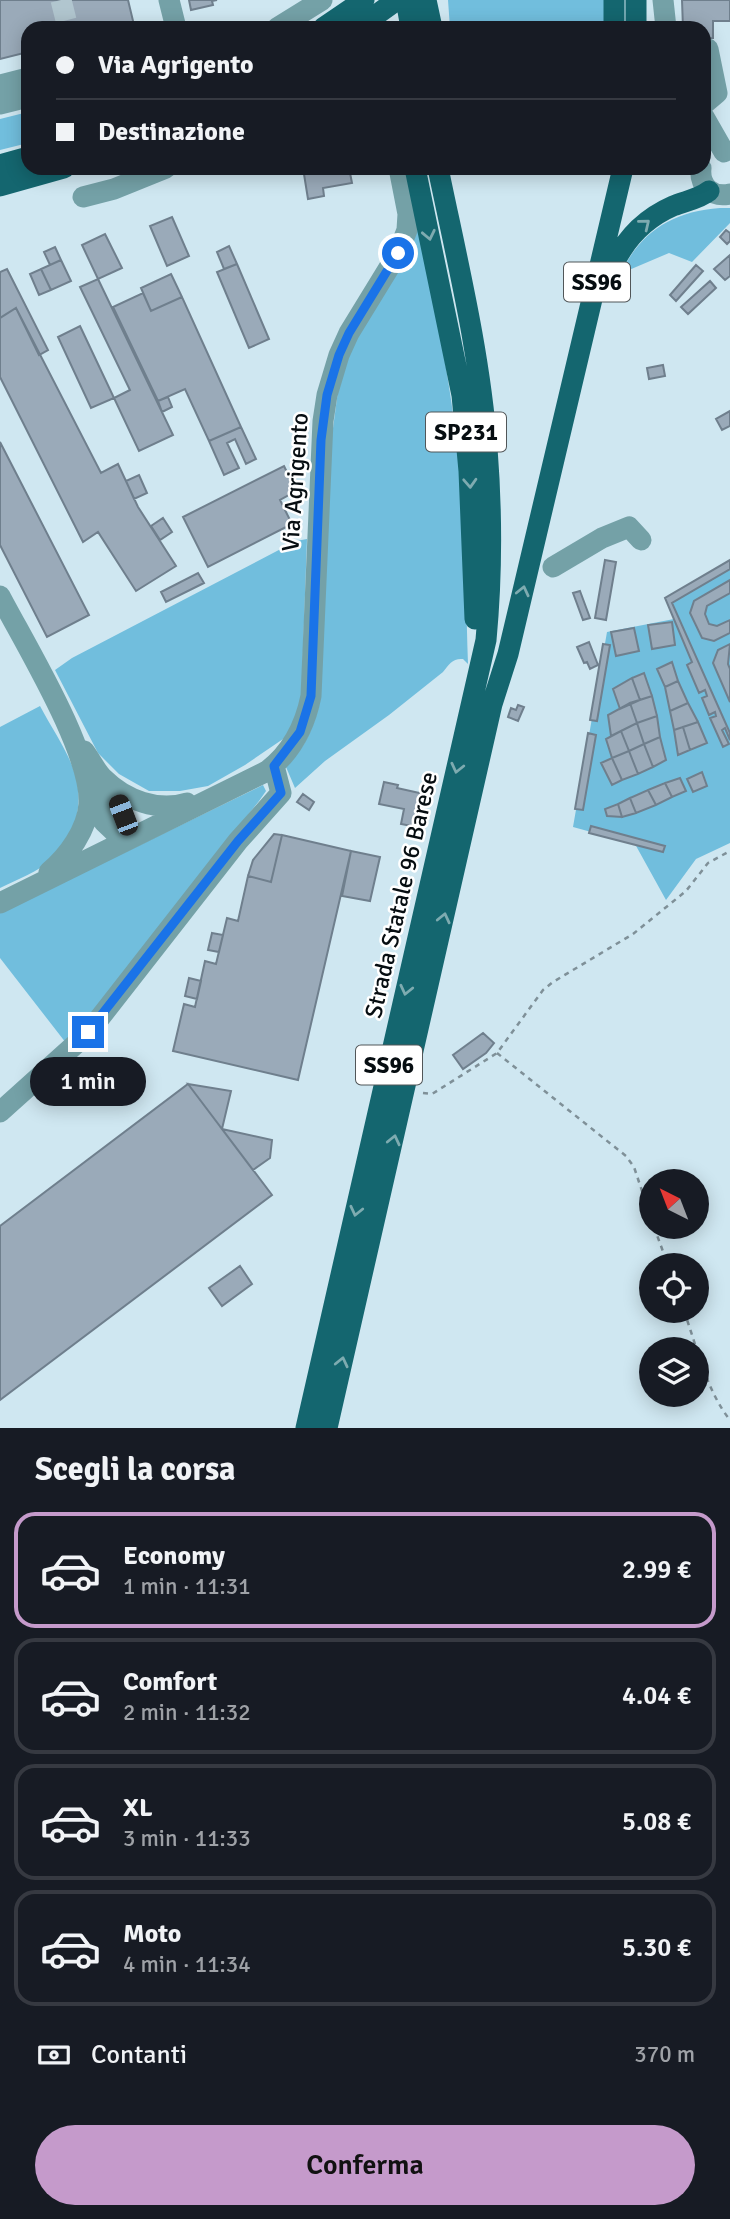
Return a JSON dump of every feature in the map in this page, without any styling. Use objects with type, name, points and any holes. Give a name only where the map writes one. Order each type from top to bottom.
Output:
[{"type":"main road","points":[[333,21],[364,0]]},
{"type":"main road","points":[[368,21],[399,0],[408,21]]},
{"type":"main road","points":[[426,0],[430,21]]},
{"type":"main road","points":[[614,0],[614,21]]},
{"type":"main road","points":[[636,0],[636,21]]},
{"type":"main road","points":[[0,163],[21,158]]},
{"type":"main road","points":[[0,186],[39,175]]},
{"type":"main road","name":"SP231","points":[[416,175],[462,395],[475,588],[475,652],[482,702]]},
{"type":"main road","name":"SS96","points":[[440,175],[473,341],[487,446],[491,532],[482,702]]},
{"type":"main road","name":"SS96","points":[[454,175],[496,403],[503,478],[505,525],[502,605],[482,702]]},
{"type":"main road","name":"SS96","points":[[482,702],[508,654],[621,175]]},
{"type":"main road","points":[[569,396],[607,280],[626,243],[637,229],[659,213],[702,196],[725,194]]},
{"type":"main road","name":"Strada Statale 96 Barese","points":[[327,1428],[405,1091],[482,702]]},
{"type":"main road","name":"Strada Statale 96 Barese","points":[[306,1428],[482,702]]},
{"type":"street","points":[[158,0],[160,21]]},
{"type":"street","points":[[169,0],[174,21]]},
{"type":"street","points":[[288,21],[322,0]]},
{"type":"street","points":[[663,0],[665,21]]},
{"type":"street","points":[[711,64],[717,93],[711,98]]},
{"type":"street","points":[[0,85],[21,80]]},
{"type":"street","points":[[0,104],[21,99]]},
{"type":"street","points":[[711,128],[727,153]]},
{"type":"street","points":[[83,197],[114,189],[149,175]]},
{"type":"street","name":"Via Agrigento","points":[[274,766],[300,732],[311,696],[320,453],[327,395],[349,333],[398,253],[407,230],[408,214],[400,175]]},
{"type":"street","points":[[701,175],[702,183],[725,194]]},
{"type":"street","points":[[553,567],[602,538],[629,527],[641,541]]},
{"type":"street","points":[[0,596],[94,782],[104,822],[124,841]]},
{"type":"street","points":[[0,903],[274,766],[281,793],[238,841],[88,1032],[0,1112]]},
{"type":"street","points":[[94,782],[141,802],[161,806],[182,804],[222,793]]},
{"type":"street","points":[[32,887],[65,856],[76,839],[86,818],[94,782]]},
{"type":"path","points":[[405,1091],[432,1094],[497,1053],[543,990],[633,934],[686,891],[708,863],[730,851]]},
{"type":"path","points":[[497,1053],[626,1156],[634,1167],[639,1182]]},
{"type":"path","points":[[688,1323],[712,1391],[721,1410],[730,1420]]},
{"type":"shaded area","points":[[448,0],[607,0],[606,21],[450,21]]},
{"type":"shaded area","points":[[21,114],[21,145],[0,150],[0,119]]},
{"type":"shaded area","points":[[730,208],[730,223],[692,262],[669,253],[629,270],[615,286],[632,253],[655,230],[684,215]]},
{"type":"shaded area","points":[[414,215],[437,317],[454,419],[463,510],[468,664],[463,659],[456,659],[389,715],[325,761],[295,788],[286,767],[307,739],[319,706],[327,473],[338,391],[352,341]]},
{"type":"shaded area","points":[[307,539],[301,705],[286,737],[208,786],[180,791],[149,791],[119,774],[98,753],[55,670],[72,658],[296,541]]},
{"type":"shaded area","points":[[730,560],[730,843],[696,859],[666,900],[635,844],[573,827],[607,632],[674,619],[665,598]]},
{"type":"shaded area","points":[[40,706],[75,774],[79,797],[76,819],[67,841],[52,859],[34,872],[0,888],[0,727]]},
{"type":"shaded area","points":[[263,785],[266,791],[259,801],[66,1043],[0,958],[0,913]]},
{"type":"building","points":[[0,0],[128,0],[133,21],[21,21],[21,54],[0,59]]},
{"type":"building","points":[[189,0],[217,0],[212,1],[213,5],[191,10]]},
{"type":"building","points":[[682,0],[730,0],[730,21],[713,21],[713,38],[711,21],[683,21]]},
{"type":"building","points":[[304,175],[350,175],[352,183],[323,188],[324,196],[308,199]]},
{"type":"building","points":[[172,217],[189,256],[167,266],[150,226]]},
{"type":"building","points":[[726,230],[730,233],[730,241],[727,244],[720,237]]},
{"type":"building","points":[[105,234],[122,268],[98,279],[82,245]]},
{"type":"building","points":[[229,246],[237,264],[224,269],[217,252]]},
{"type":"building","points":[[55,247],[61,260],[50,265],[44,252]]},
{"type":"building","points":[[730,255],[730,276],[725,280],[714,269]]},
{"type":"building","points":[[61,260],[71,281],[51,290],[41,269]]},
{"type":"building","points":[[237,264],[269,339],[249,348],[217,272]]},
{"type":"building","points":[[696,265],[703,271],[676,301],[670,295]]},
{"type":"building","points":[[7,269],[48,350],[39,355],[16,308],[0,318],[0,272]]},
{"type":"building","points":[[41,269],[51,290],[39,295],[30,274]]},
{"type":"building","points":[[171,274],[182,297],[151,311],[141,288]]},
{"type":"building","points":[[98,279],[173,435],[139,451],[114,398],[130,390],[80,287]]},
{"type":"building","points":[[710,281],[716,288],[688,314],[681,307]]},
{"type":"building","points":[[143,293],[151,311],[182,297],[241,427],[209,441],[185,389],[158,401],[113,307]]},
{"type":"building","points":[[16,308],[101,473],[118,464],[138,507],[176,566],[136,591],[98,532],[83,542],[0,377],[0,318]]},
{"type":"building","points":[[80,326],[114,398],[91,408],[58,337]]},
{"type":"building","points":[[663,365],[665,376],[649,379],[647,368]]},
{"type":"building","points":[[168,397],[172,407],[162,412],[158,401]]},
{"type":"building","points":[[730,411],[730,426],[722,430],[716,419]]},
{"type":"building","points":[[241,427],[256,459],[246,464],[235,439],[227,443],[239,468],[224,475],[209,441]]},
{"type":"building","points":[[0,442],[89,615],[47,637],[0,545]]},
{"type":"building","points":[[284,466],[296,491],[280,500],[292,524],[208,567],[183,517]]},
{"type":"building","points":[[139,475],[147,493],[134,499],[126,481]]},
{"type":"building","points":[[163,518],[172,532],[160,540],[151,526]]},
{"type":"building","points":[[605,560],[616,562],[606,620],[595,618]]},
{"type":"building","points":[[730,560],[730,569],[672,603],[730,733],[730,740],[725,728],[722,730],[729,744],[723,747],[710,718],[716,716],[715,712],[709,715],[702,698],[707,696],[705,690],[699,693],[687,665],[692,662],[665,598]]},
{"type":"building","points":[[198,573],[204,583],[166,602],[161,592]]},
{"type":"building","points":[[730,580],[730,593],[707,606],[705,614],[709,624],[717,626],[730,620],[730,633],[714,641],[702,638],[690,613],[694,601]]},
{"type":"building","points":[[580,591],[590,618],[583,620],[573,593]]},
{"type":"building","points":[[672,622],[675,645],[652,649],[648,625]]},
{"type":"building","points":[[634,628],[639,651],[616,656],[611,632]]},
{"type":"building","points":[[589,642],[598,665],[590,669],[587,662],[584,663],[577,647]]},
{"type":"building","points":[[603,644],[610,645],[597,721],[590,720]]},
{"type":"building","points":[[730,644],[730,702],[713,663],[718,650]]},
{"type":"building","points":[[672,662],[678,681],[665,687],[657,669]]},
{"type":"building","points":[[644,673],[652,696],[640,700],[632,678]]},
{"type":"building","points":[[632,678],[640,700],[620,709],[613,689]]},
{"type":"building","points":[[678,681],[688,703],[670,711],[665,687]]},
{"type":"building","points":[[652,696],[657,716],[637,723],[630,703]]},
{"type":"building","points":[[630,703],[637,723],[611,736],[608,715]]},
{"type":"building","points":[[688,703],[698,722],[674,730],[670,711]]},
{"type":"building","points":[[518,705],[524,707],[518,721],[508,717],[511,708],[516,710]]},
{"type":"building","points":[[657,716],[660,737],[644,744],[637,723]]},
{"type":"building","points":[[698,722],[707,743],[690,750],[683,727]]},
{"type":"building","points":[[637,723],[644,744],[629,751],[621,731]]},
{"type":"building","points":[[683,727],[690,750],[678,755],[674,730]]},
{"type":"building","points":[[621,731],[629,751],[612,758],[606,739]]},
{"type":"building","points":[[588,733],[596,735],[583,810],[575,809]]},
{"type":"building","points":[[660,737],[666,760],[653,767],[644,744]]},
{"type":"building","points":[[644,744],[653,767],[638,774],[629,751]]},
{"type":"building","points":[[629,751],[638,774],[622,780],[612,758]]},
{"type":"building","points":[[612,758],[622,780],[612,785],[601,763]]},
{"type":"building","points":[[702,772],[707,786],[693,792],[687,779]]},
{"type":"building","points":[[680,778],[686,791],[672,797],[665,783]]},
{"type":"building","points":[[384,782],[424,794],[417,827],[401,824],[404,809],[379,804]]},
{"type":"building","points":[[665,783],[672,797],[656,805],[648,790]]},
{"type":"building","points":[[648,790],[656,805],[636,813],[630,798]]},
{"type":"building","points":[[303,794],[314,802],[309,810],[297,802]]},
{"type":"building","points":[[630,798],[636,813],[622,817],[618,804]]},
{"type":"building","points":[[618,804],[622,817],[607,816],[605,809]]},
{"type":"building","points":[[591,826],[665,846],[663,852],[589,833]]},
{"type":"building","points":[[274,834],[282,835],[271,882],[248,876],[253,860]]},
{"type":"building","points":[[282,835],[351,851],[298,1080],[173,1051],[184,1004],[195,1007],[205,961],[216,964],[227,918],[238,921],[248,876],[271,882]]},
{"type":"building","points":[[351,851],[380,857],[370,901],[342,896]]},
{"type":"building","points":[[212,933],[223,935],[219,952],[208,950]]},
{"type":"building","points":[[189,978],[201,981],[197,999],[185,996]]},
{"type":"building","points":[[483,1033],[494,1043],[486,1053],[463,1069],[453,1055]]},
{"type":"building","points":[[188,1084],[272,1195],[0,1400],[0,1226]]},
{"type":"building","points":[[188,1084],[231,1091],[222,1129]]},
{"type":"building","points":[[222,1129],[272,1140],[270,1158],[253,1170]]},
{"type":"building","points":[[240,1266],[252,1284],[222,1306],[209,1288]]},
{"type":"tunnel","points":[[61,0],[66,21]]},
{"type":"route","points":[[88,1032],[238,841],[281,793],[274,766],[300,732],[311,696],[321,440],[327,395],[339,355],[356,318],[398,253]]}]
